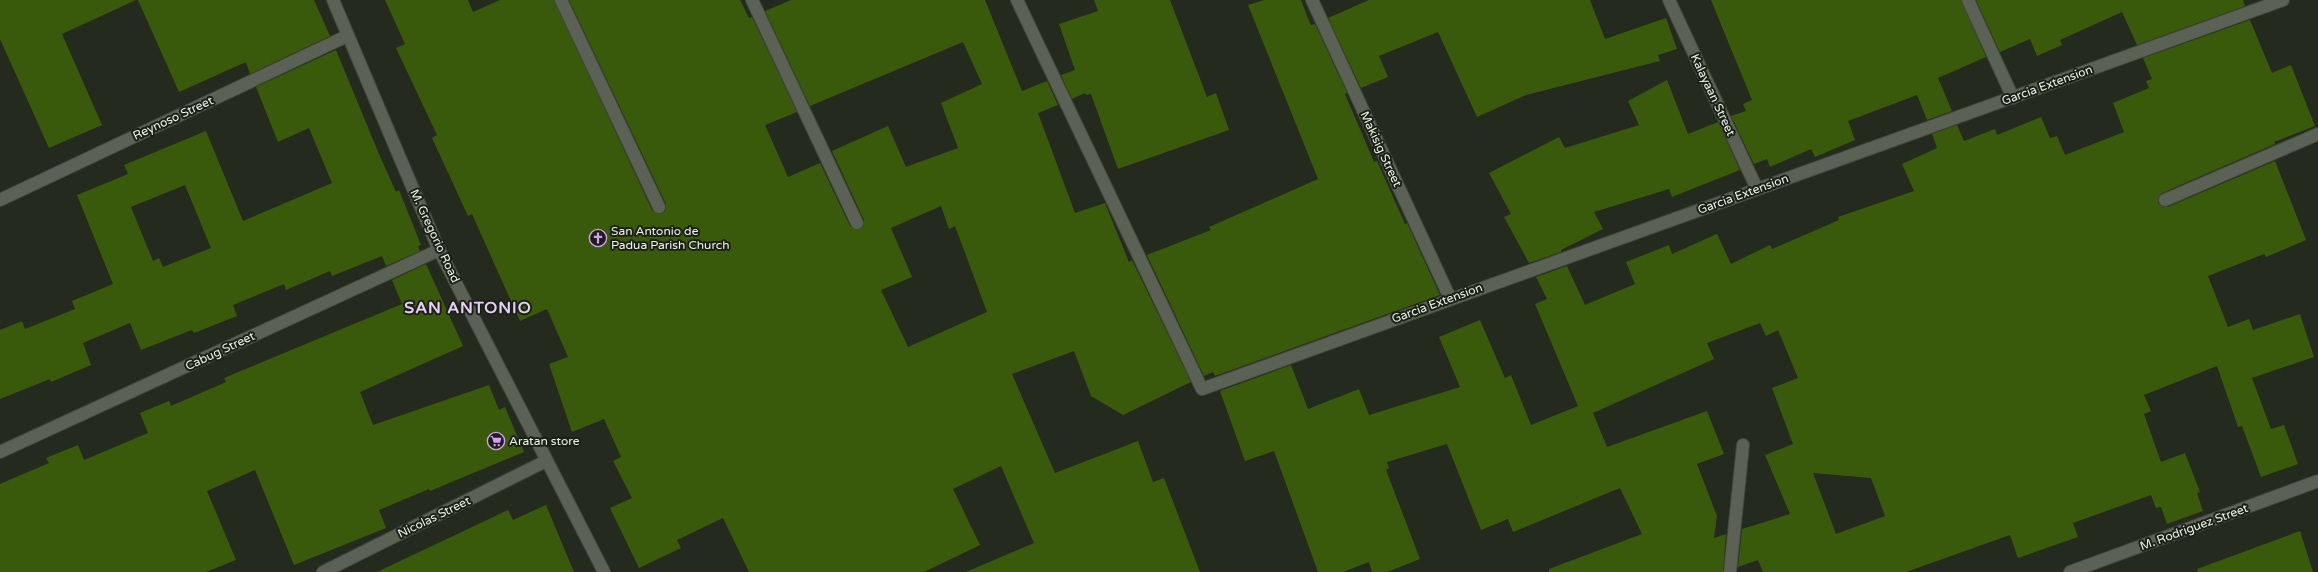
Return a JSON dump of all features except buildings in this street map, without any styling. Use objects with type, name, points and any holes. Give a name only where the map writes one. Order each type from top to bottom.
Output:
[{"type":"street","name":"M. Gregorio Road","points":[[333,0],[439,250],[604,572]]},
{"type":"street","points":[[562,0],[659,207]]},
{"type":"street","points":[[752,0],[857,223]]},
{"type":"street","name":"Garcia Extension","points":[[1017,0],[1202,389],[1450,298],[2013,98],[2283,0]]},
{"type":"street","name":"Makisig Street","points":[[1312,0],[1450,298]]},
{"type":"street","name":"Kalayaan Street","points":[[1669,0],[1757,189]]},
{"type":"street","points":[[1968,0],[2013,98]]},
{"type":"street","name":"Reynoso Street","points":[[0,200],[347,36]]},
{"type":"street","points":[[2164,200],[2318,134]]},
{"type":"street","name":"Cabug Street","points":[[0,452],[439,250]]},
{"type":"street","points":[[1730,572],[1743,445]]},
{"type":"street","name":"Nicolas Street","points":[[323,572],[546,461]]},
{"type":"street","name":"M. Rodriguez Street","points":[[2070,572],[2318,481]]},
{"type":"place","name":"San Antonio de Padua Parish Church","points":[[598,238]]},
{"type":"place","name":"Aratan store","points":[[496,441]]},
{"type":"district","name":"SAN ANTONIO","points":[[468,308]]}]
